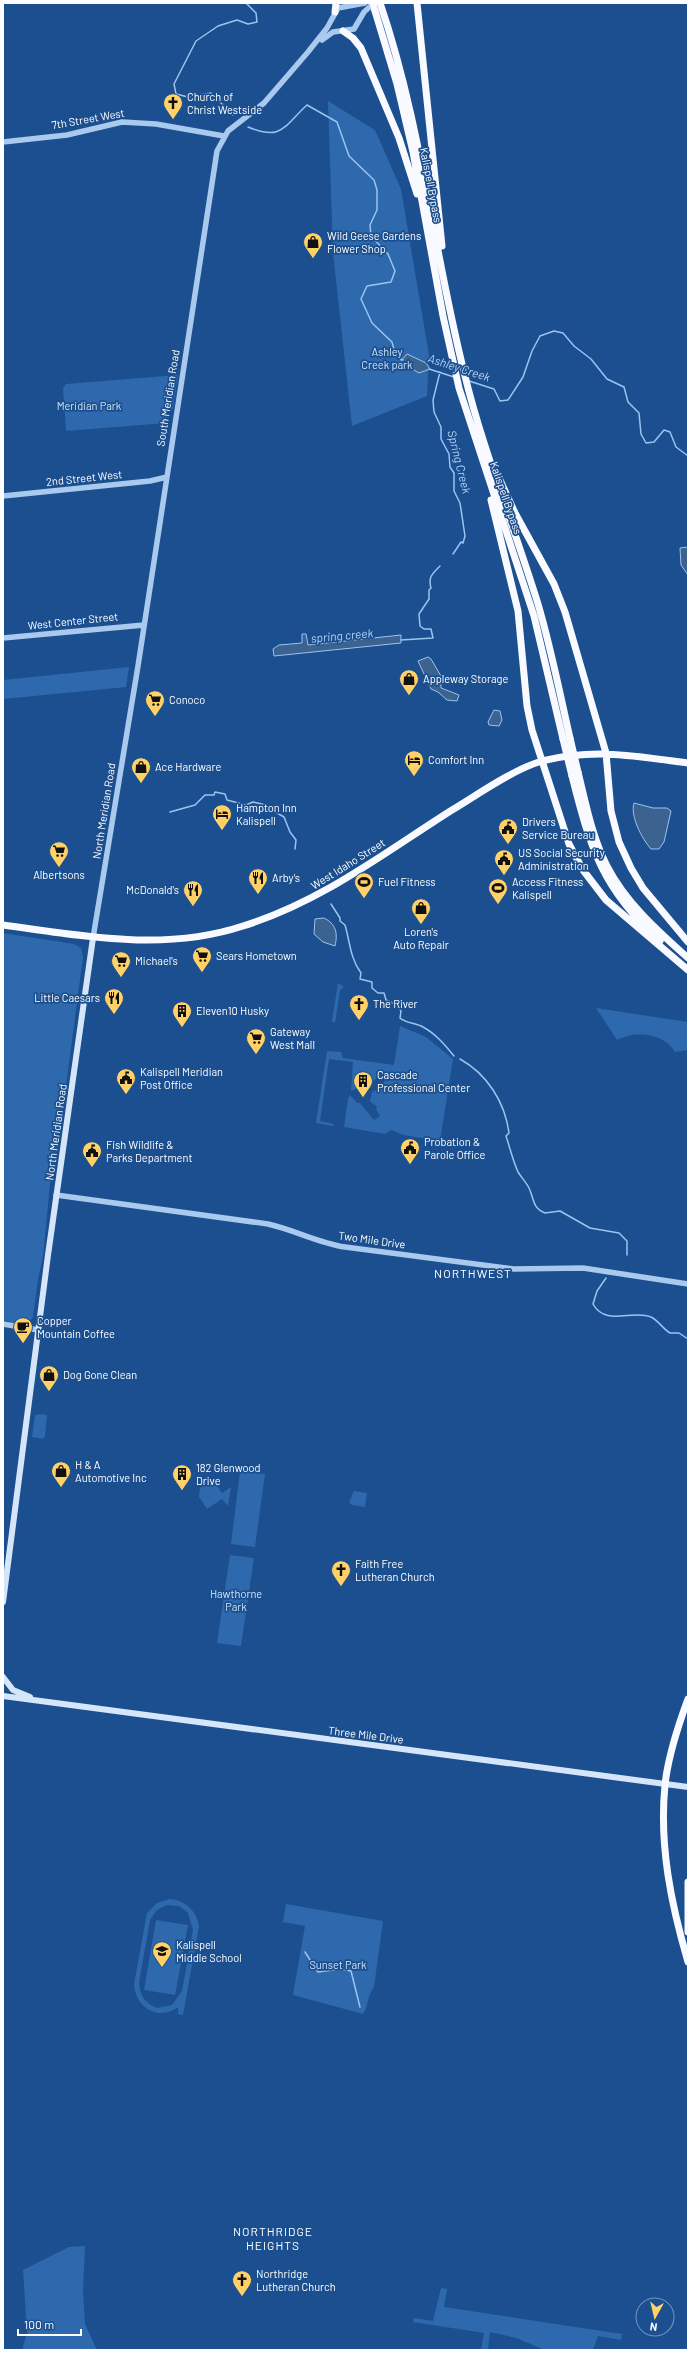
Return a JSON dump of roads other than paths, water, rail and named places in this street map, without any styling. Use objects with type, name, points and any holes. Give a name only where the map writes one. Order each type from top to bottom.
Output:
[{"type":"highway","points":[[334,15],[336,3]]},
{"type":"highway","points":[[417,3],[449,304]]},
{"type":"highway","name":"Kalispell Bypass","points":[[377,5],[416,132],[449,304],[468,390],[480,431],[540,612],[593,851],[611,886],[642,924],[688,967]]},
{"type":"highway","name":"Kalispell Bypass","points":[[377,5],[408,128],[459,388],[484,468],[534,616],[567,739]]},
{"type":"highway","points":[[342,31],[353,38],[360,48],[399,138],[416,190],[435,271]]},
{"type":"highway","points":[[480,431],[509,502],[558,593],[606,753],[612,818],[627,862],[643,888],[688,942]]},
{"type":"highway","points":[[484,468],[516,602],[527,706],[542,762],[566,835],[577,860],[590,880],[606,900],[688,970]]},
{"type":"highway","name":"West Idaho Street","points":[[3,925],[93,938],[144,941],[190,938],[242,927],[274,915],[325,892],[470,799],[542,762],[606,753],[688,763]]},
{"type":"highway","name":"Kalispell Bypass","points":[[575,774],[592,827],[610,872],[643,916],[688,958]]},
{"type":"highway","points":[[688,1699],[675,1740],[665,1784],[664,1857],[675,1914],[688,1962]]},
{"type":"highway","points":[[688,1882],[688,1932]]},
{"type":"main road","name":"North Meridian Road","points":[[3,1602],[56,1195],[93,938]]},
{"type":"main road","name":"Three Mile Drive","points":[[3,1677],[13,1690],[41,1701]]},
{"type":"main road","name":"Three Mile Drive","points":[[3,1696],[688,1787]]},
{"type":"street","points":[[224,136],[267,100],[308,52],[342,6],[356,6],[365,3]]},
{"type":"street","points":[[308,52],[326,35],[354,30],[364,12],[377,5]]},
{"type":"street","points":[[334,15],[335,25],[342,31]]},
{"type":"street","name":"7th Street West","points":[[3,142],[67,135],[122,122],[156,124],[224,136]]},
{"type":"street","name":"South Meridian Road","points":[[138,666],[214,163],[219,146],[224,136]]},
{"type":"street","name":"2nd Street West","points":[[3,496],[150,481],[167,477]]},
{"type":"street","name":"West Center Street","points":[[3,638],[144,625]]},
{"type":"street","name":"North Meridian Road","points":[[93,938],[138,666]]},
{"type":"street","name":"Two Mile Drive","points":[[56,1195],[268,1224],[290,1229],[324,1243],[345,1247],[514,1269],[583,1268],[688,1284]]},
{"type":"street","points":[[3,1324],[38,1330]]},
{"type":"waterway","name":"Ashley Creek","points":[[233,115],[211,93],[188,97],[176,94],[174,84],[196,41],[218,26],[237,20],[248,24],[257,22],[256,13],[246,3]]},
{"type":"waterway","name":"Ashley Creek","points":[[248,127],[268,133],[281,130],[307,105],[337,122],[349,156],[374,180],[377,190],[377,210],[370,225],[371,236],[388,254],[395,271],[391,282],[367,286],[361,299],[372,323],[392,342],[396,357],[403,360]]},
{"type":"waterway","name":"Ashley Creek","points":[[469,381],[494,389],[500,401],[508,400],[523,377],[532,351],[540,336],[554,331],[563,333],[574,346],[591,359],[607,379],[624,387],[628,402],[639,413],[641,434],[646,443],[654,442],[664,430],[670,432],[676,447],[688,456]]},
{"type":"waterway","name":"Ashley Creek","points":[[429,369],[454,377]]},
{"type":"waterway","name":"Spring Creek","points":[[440,372],[433,400],[434,412],[441,427],[441,439],[449,454],[450,467],[454,473],[454,491],[460,503],[465,536],[463,543],[461,542],[453,554]]},
{"type":"waterway","name":"Spring Creek","points":[[401,640],[433,638],[431,629],[424,629],[420,626],[419,614],[429,599],[429,590],[431,588],[430,578],[440,566]]},
{"type":"waterway","name":"Spring Creek","points":[[170,812],[195,805],[205,795],[214,795],[215,792],[225,794],[227,800],[246,805],[253,802],[262,804],[284,817],[290,832],[296,840],[295,849]]},
{"type":"waterway","name":"Spring Creek","points":[[331,904],[340,918],[340,921],[345,925],[352,956],[361,973],[360,979],[372,982],[372,988],[378,993],[384,993],[386,1000],[397,1005],[401,1011],[400,1018],[428,1030],[440,1040],[454,1056]]},
{"type":"waterway","points":[[460,1059],[470,1065],[486,1081],[499,1100],[507,1122],[509,1133],[506,1136],[518,1172],[529,1188],[536,1206],[545,1213],[560,1211],[590,1228],[619,1233],[627,1241],[627,1255]]},
{"type":"waterway","points":[[606,1278],[597,1291],[593,1304],[598,1311],[605,1315],[612,1316],[644,1315],[651,1317],[670,1333],[679,1333],[688,1339]]},
{"type":"waterway","points":[[305,1952],[318,1972],[340,1969],[351,1971],[360,2007]]},
{"type":"place","name":"Church of Christ Westside","points":[[173,120]]},
{"type":"place","name":"Wild Geese Gardens Flower Shop","points":[[313,259]]},
{"type":"place","name":"Appleway Storage","points":[[409,696]]},
{"type":"place","name":"Conoco","points":[[155,717]]},
{"type":"place","name":"Comfort Inn","points":[[414,777]]},
{"type":"place","name":"Ace Hardware","points":[[141,784]]},
{"type":"place","name":"Hampton Inn Kalispell","points":[[222,831]]},
{"type":"place","name":"Drivers Service Bureau","points":[[508,845]]},
{"type":"place","name":"Albertsons","points":[[59,868]]},
{"type":"place","name":"US Social Security Administration","points":[[504,876]]},
{"type":"place","name":"Arby's","points":[[258,895]]},
{"type":"place","name":"Fuel Fitness","points":[[364,899]]},
{"type":"place","name":"Access Fitness Kalispell","points":[[498,905]]},
{"type":"place","name":"McDonald's","points":[[193,907]]},
{"type":"place","name":"Loren's Auto Repair","points":[[421,925]]},
{"type":"place","name":"Sears Hometown","points":[[202,973]]},
{"type":"place","name":"Michael's","points":[[121,978]]},
{"type":"place","name":"Little Caesars","points":[[114,1015]]},
{"type":"place","name":"The River","points":[[359,1021]]},
{"type":"place","name":"Eleven10 Husky","points":[[182,1028]]},
{"type":"place","name":"Gateway West Mall","points":[[256,1055]]},
{"type":"place","name":"Kalispell Meridian Post Office","points":[[126,1095]]},
{"type":"place","name":"Cascade Professional Center","points":[[363,1098]]},
{"type":"place","name":"Probation & Parole Office","points":[[410,1165]]},
{"type":"place","name":"Fish Wildlife & Parks Department","points":[[92,1168]]},
{"type":"place","name":"Copper Mountain Coffee","points":[[23,1344]]},
{"type":"place","name":"Dog Gone Clean","points":[[49,1392]]},
{"type":"place","name":"H & A Automotive Inc","points":[[61,1488]]},
{"type":"place","name":"182 Glenwood Drive","points":[[182,1491]]},
{"type":"place","name":"Faith Free Lutheran Church","points":[[341,1587]]},
{"type":"place","name":"Kalispell Middle School","points":[[162,1968]]},
{"type":"place","name":"Northridge Lutheran Church","points":[[242,2297]]},
{"type":"district","name":"NORTHWEST","points":[[473,1274]]},
{"type":"district","name":"NORTHRIDGE HEIGHTS","points":[[273,2239]]},
{"type":"park label","name":"Ashley Creek park","points":[[387,358]]},
{"type":"park label","name":"Meridian Park","points":[[89,406]]},
{"type":"park label","name":"Hawthorne Park","points":[[236,1600]]},
{"type":"park label","name":"Sunset Park","points":[[338,1965]]},
{"type":"water label","name":"spring creek","points":[[342,636]]}]
